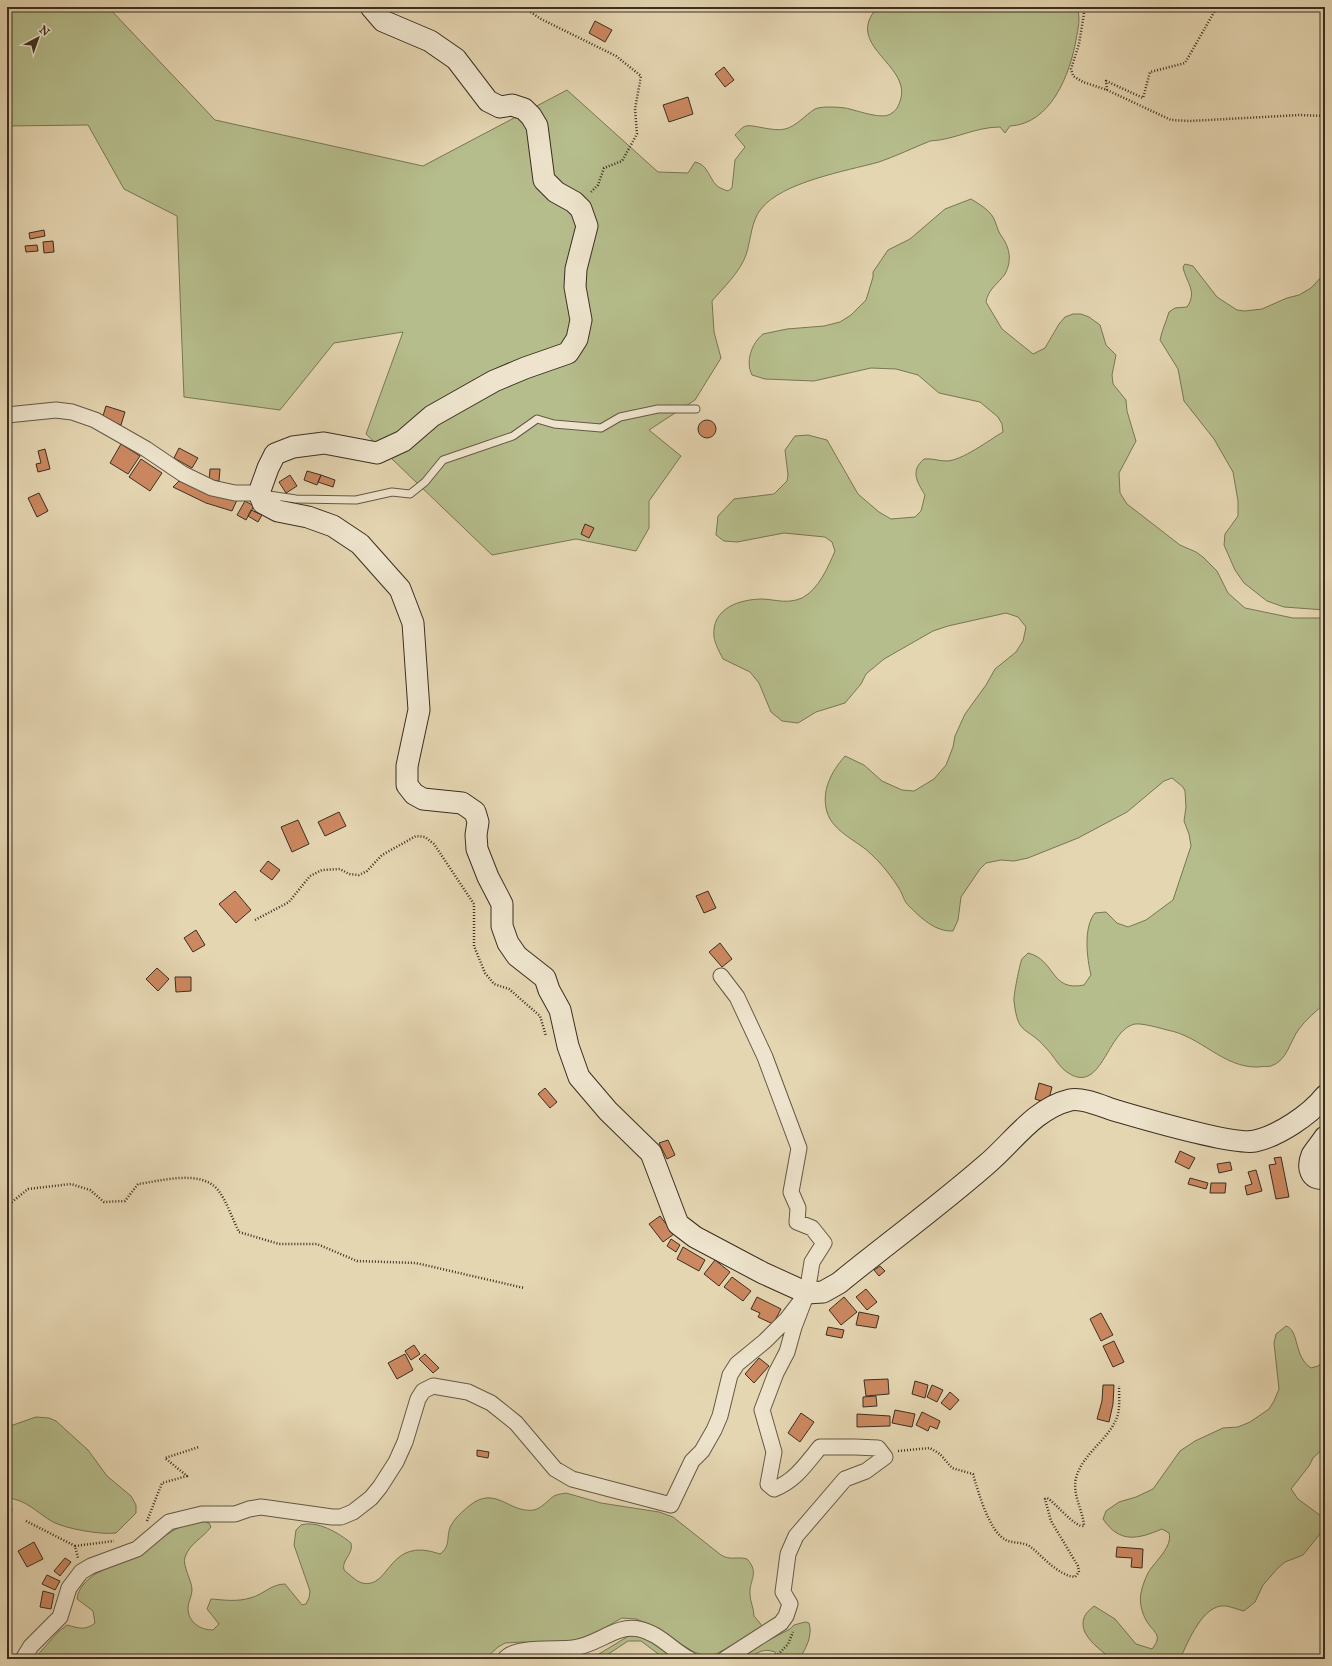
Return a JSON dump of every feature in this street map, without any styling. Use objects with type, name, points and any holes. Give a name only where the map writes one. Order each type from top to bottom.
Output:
[{"type":"main road","points":[[371,7],[383,21],[430,42],[456,59],[488,101],[500,107],[512,105],[524,109],[532,116],[537,126],[544,180],[556,192],[574,202],[581,209],[587,226],[580,247],[575,287],[581,320],[578,339],[568,353],[494,381],[432,416],[403,441],[377,454],[324,443],[293,447],[276,454],[268,468],[259,493],[263,503],[278,511],[308,516],[333,526],[360,544],[400,589],[413,623],[420,710],[408,766],[407,785],[414,794],[423,799],[462,803],[475,812],[478,822],[476,835],[477,849],[488,877],[502,904],[502,926],[508,943],[517,956],[545,978],[549,990],[560,1010],[568,1046],[579,1077],[608,1111],[651,1154],[678,1224],[701,1240],[807,1293],[823,1292],[839,1283],[988,1164],[1038,1115],[1056,1105],[1072,1100],[1093,1103],[1138,1117],[1230,1140],[1254,1142],[1282,1130],[1308,1114],[1325,1096]]},
{"type":"main road","points":[[1325,1137],[1312,1155],[1310,1171],[1313,1176],[1318,1179],[1325,1178]]},
{"type":"street","points":[[7,416],[56,410],[72,412],[95,420],[146,449],[183,474],[212,488],[235,493],[259,493]]},
{"type":"street","points":[[721,976],[737,997],[765,1057],[799,1148],[792,1192],[798,1208],[798,1222],[812,1228],[824,1243],[812,1262],[807,1293],[794,1327],[787,1352],[776,1373],[762,1410],[774,1452],[768,1484],[774,1489],[784,1485],[794,1478],[820,1447],[855,1446],[878,1448],[885,1457],[866,1471],[845,1479],[796,1536],[788,1554],[783,1592],[790,1604],[786,1616],[781,1623],[725,1659]]},
{"type":"street","points":[[24,1659],[32,1646],[60,1617],[68,1588],[81,1572],[91,1566],[136,1549],[165,1525],[176,1520],[207,1514],[235,1514],[261,1507],[332,1517],[353,1512],[370,1498],[389,1475],[405,1442],[418,1399],[423,1391],[433,1386],[468,1392],[491,1403],[516,1422],[556,1469],[572,1479],[671,1505],[692,1461],[702,1451],[714,1430],[720,1416],[730,1375],[733,1370],[749,1353],[765,1341],[787,1319],[807,1293]]},
{"type":"street","points":[[505,1659],[507,1656],[517,1651],[580,1647],[597,1642],[617,1630],[630,1628],[654,1635],[689,1659]]},
{"type":"lane","points":[[259,493],[296,499],[356,500],[392,492],[410,494],[425,482],[443,460],[513,436],[537,419],[554,424],[601,428],[620,417],[658,409],[696,409]]},
{"type":"path","points":[[523,7],[541,19],[616,56],[641,76],[635,109],[637,134],[622,161],[604,168],[598,185],[591,191],[581,209]]},
{"type":"path","points":[[1085,7],[1084,26],[1071,72],[1077,79],[1107,90],[1171,120],[1190,121],[1293,115],[1325,116]]},
{"type":"path","points":[[1107,90],[1106,81],[1143,98],[1150,72],[1185,63],[1217,7]]},
{"type":"path","points":[[255,920],[289,902],[310,876],[322,870],[340,869],[349,874],[359,875],[367,871],[382,855],[416,836],[425,837],[434,844],[474,904],[474,946],[485,973],[494,984],[509,989],[540,1016],[547,1038]]},
{"type":"path","points":[[7,1206],[28,1189],[71,1184],[90,1190],[104,1202],[125,1201],[138,1184],[186,1178],[201,1179],[218,1190],[239,1232],[278,1244],[317,1244],[358,1260],[416,1263],[524,1288]]},
{"type":"path","points":[[885,1457],[902,1450],[930,1448],[940,1454],[952,1468],[973,1474],[988,1515],[1002,1537],[1008,1541],[1029,1546],[1061,1572],[1068,1576],[1075,1577],[1079,1572],[1078,1566],[1051,1521],[1045,1499],[1047,1498],[1052,1501],[1077,1525],[1084,1526],[1077,1499],[1076,1479],[1088,1455],[1116,1418],[1119,1406],[1119,1386]]},
{"type":"path","points":[[146,1523],[162,1483],[187,1476],[165,1458],[199,1447]]},
{"type":"path","points":[[26,1521],[75,1546],[121,1539]]},
{"type":"path","points":[[75,1546],[81,1572]]},
{"type":"green space","points":[[7,7],[108,7],[215,120],[423,166],[567,90],[658,172],[688,173],[695,162],[699,163],[705,168],[716,185],[728,191],[732,188],[735,160],[745,147],[735,135],[745,127],[749,126],[775,130],[789,128],[811,111],[821,107],[845,108],[883,116],[896,110],[901,98],[901,86],[896,75],[872,44],[868,33],[869,21],[877,8],[1077,7],[1079,20],[1073,53],[1063,82],[1047,107],[1037,116],[1024,123],[1010,126],[1005,133],[1000,127],[982,129],[930,141],[879,162],[816,179],[784,192],[771,200],[761,209],[755,219],[748,249],[740,268],[712,301],[714,332],[721,358],[695,400],[649,430],[681,456],[649,501],[649,528],[636,551],[576,539],[492,555],[366,434],[403,332],[334,343],[280,410],[184,397],[177,216],[124,189],[88,125],[7,126]]},
{"type":"green space","points":[[971,199],[991,214],[1008,248],[1009,263],[1005,274],[991,290],[986,302],[1002,329],[1033,354],[1045,348],[1059,324],[1065,317],[1073,314],[1081,314],[1089,317],[1100,325],[1106,345],[1116,355],[1112,375],[1113,384],[1126,400],[1127,411],[1136,441],[1119,473],[1120,493],[1127,504],[1180,545],[1203,557],[1217,571],[1228,593],[1245,608],[1293,618],[1325,618],[1325,1003],[1302,1025],[1281,1060],[1271,1066],[1245,1066],[1223,1057],[1191,1038],[1179,1033],[1142,1024],[1135,1024],[1126,1028],[1118,1037],[1098,1068],[1090,1075],[1081,1078],[1066,1072],[1046,1048],[1021,1026],[1018,1020],[1014,1001],[1018,973],[1023,958],[1028,953],[1044,962],[1059,980],[1065,984],[1073,986],[1084,985],[1091,975],[1087,952],[1087,935],[1091,919],[1095,913],[1106,912],[1117,923],[1128,927],[1146,920],[1173,900],[1191,846],[1189,834],[1184,821],[1186,807],[1185,791],[1183,787],[1172,778],[1164,781],[1127,812],[1078,838],[1028,858],[1014,861],[1001,860],[986,863],[980,869],[961,897],[958,920],[953,931],[940,929],[928,923],[918,915],[906,903],[897,885],[879,862],[866,849],[840,831],[830,819],[825,804],[826,789],[835,769],[845,756],[864,765],[882,781],[902,790],[914,791],[934,779],[946,765],[953,747],[955,736],[965,714],[986,685],[995,669],[1016,652],[1023,641],[1026,627],[1018,617],[1006,613],[948,626],[933,631],[884,659],[866,674],[861,684],[845,703],[816,712],[798,723],[782,721],[771,712],[759,683],[750,672],[723,659],[715,643],[714,627],[722,612],[737,603],[754,599],[792,601],[802,598],[818,583],[826,571],[835,551],[832,542],[825,537],[784,533],[737,542],[724,541],[716,535],[718,516],[734,499],[774,494],[787,481],[788,475],[785,450],[795,436],[808,435],[827,440],[858,494],[879,512],[891,519],[915,517],[921,511],[925,495],[917,481],[916,472],[920,463],[924,459],[946,461],[960,458],[1003,432],[1002,424],[998,417],[980,402],[939,393],[918,375],[896,369],[871,368],[814,381],[765,379],[752,375],[749,364],[753,347],[763,334],[787,329],[824,326],[840,322],[851,315],[866,300],[873,277],[873,272],[888,250],[910,239],[945,209]]},
{"type":"green space","points":[[1185,264],[1193,266],[1217,297],[1237,310],[1245,311],[1262,309],[1287,298],[1299,295],[1311,288],[1325,273],[1325,610],[1284,607],[1267,601],[1244,583],[1235,570],[1224,545],[1225,534],[1238,516],[1238,501],[1233,472],[1214,439],[1184,401],[1178,369],[1160,340],[1169,312],[1175,308],[1187,307],[1190,301],[1190,287],[1183,267]]},
{"type":"green space","points":[[1286,1326],[1293,1333],[1301,1357],[1305,1363],[1311,1368],[1318,1366],[1325,1360],[1325,1447],[1313,1458],[1309,1466],[1291,1489],[1298,1499],[1321,1516],[1323,1528],[1320,1534],[1303,1555],[1285,1562],[1278,1568],[1263,1585],[1255,1602],[1244,1611],[1226,1606],[1218,1607],[1203,1617],[1192,1634],[1180,1659],[1111,1659],[1087,1636],[1083,1624],[1085,1616],[1094,1606],[1115,1619],[1136,1644],[1152,1649],[1157,1637],[1143,1614],[1140,1596],[1148,1573],[1163,1554],[1170,1538],[1169,1533],[1162,1529],[1137,1537],[1123,1536],[1116,1533],[1103,1519],[1106,1511],[1119,1502],[1136,1497],[1153,1489],[1180,1451],[1195,1441],[1223,1428],[1238,1427],[1250,1422],[1269,1409],[1279,1389],[1274,1343],[1276,1334]]},
{"type":"green space","points":[[36,1417],[49,1418],[56,1421],[88,1450],[107,1476],[131,1496],[136,1505],[136,1513],[116,1533],[93,1532],[59,1525],[26,1504],[7,1498],[7,1425],[13,1425]]},
{"type":"green space","points":[[566,1493],[601,1503],[659,1512],[673,1517],[721,1555],[728,1558],[747,1559],[753,1568],[750,1594],[754,1616],[764,1628],[708,1657],[694,1652],[646,1623],[636,1619],[622,1618],[584,1639],[555,1644],[522,1642],[505,1643],[498,1647],[485,1659],[34,1659],[58,1632],[67,1625],[85,1628],[95,1623],[93,1611],[77,1599],[81,1588],[89,1579],[95,1574],[145,1549],[176,1529],[192,1522],[201,1521],[209,1523],[211,1527],[193,1544],[185,1557],[184,1561],[192,1586],[188,1606],[189,1613],[192,1621],[199,1627],[213,1630],[219,1624],[207,1609],[211,1599],[240,1600],[255,1597],[275,1586],[285,1584],[302,1605],[306,1604],[310,1591],[294,1545],[296,1530],[301,1525],[314,1524],[328,1528],[351,1543],[351,1550],[344,1563],[344,1570],[353,1578],[362,1583],[372,1583],[379,1579],[400,1557],[410,1552],[423,1550],[440,1554],[444,1551],[453,1522],[469,1506],[479,1500],[487,1498],[495,1499],[517,1508],[534,1510],[542,1506],[554,1496]]},
{"type":"green space","points":[[805,1622],[809,1623],[810,1632],[804,1651],[799,1659],[772,1659],[776,1655],[775,1652],[764,1651],[741,1659],[756,1647],[790,1629],[794,1625]]},
{"type":"green space","points":[[632,1634],[647,1636],[677,1659],[665,1659],[641,1641],[628,1641],[601,1659],[587,1659],[594,1657]]},
{"type":"building","points":[[595,21],[612,30],[605,42],[589,33]]},
{"type":"building","points":[[724,67],[734,80],[725,87],[715,74]]},
{"type":"building","points":[[688,97],[693,114],[669,122],[663,105]]},
{"type":"building","points":[[44,230],[45,236],[30,239],[29,233]]},
{"type":"building","points":[[53,241],[54,252],[44,253],[43,242]]},
{"type":"building","points":[[37,245],[38,251],[26,252],[25,246]]},
{"type":"building","points":[[106,406],[125,412],[121,425],[102,419]]},
{"type":"building","points":[[707,420],[713,423],[716,429],[713,435],[707,438],[701,435],[698,429],[701,423]]},
{"type":"building","points":[[121,444],[140,456],[128,474],[110,463]]},
{"type":"building","points":[[179,448],[198,458],[192,468],[174,458]]},
{"type":"building","points":[[45,449],[50,469],[38,472],[36,464],[41,463],[38,451]]},
{"type":"building","points":[[141,459],[162,473],[150,491],[129,477]]},
{"type":"building","points":[[210,469],[220,469],[219,481],[209,481]]},
{"type":"building","points":[[307,471],[321,475],[317,485],[304,480]]},
{"type":"building","points":[[290,475],[297,486],[286,493],[279,482]]},
{"type":"building","points":[[321,475],[335,480],[333,487],[318,482]]},
{"type":"building","points":[[179,481],[208,493],[237,500],[232,511],[206,503],[173,487]]},
{"type":"building","points":[[39,493],[48,511],[37,517],[28,498]]},
{"type":"building","points":[[245,501],[254,506],[246,520],[237,515]]},
{"type":"building","points":[[251,510],[262,515],[258,522],[248,516]]},
{"type":"building","points":[[585,524],[594,528],[589,538],[581,534]]},
{"type":"building","points":[[339,812],[346,826],[325,836],[318,822]]},
{"type":"building","points":[[298,820],[309,844],[292,852],[281,827]]},
{"type":"building","points":[[268,861],[280,870],[272,880],[260,871]]},
{"type":"building","points":[[235,891],[251,910],[236,923],[219,904]]},
{"type":"building","points":[[708,891],[716,908],[704,913],[696,896]]},
{"type":"building","points":[[196,930],[205,945],[193,952],[184,938]]},
{"type":"building","points":[[720,943],[732,959],[722,967],[709,952]]},
{"type":"building","points":[[157,968],[169,979],[158,991],[146,979]]},
{"type":"building","points":[[175,977],[191,977],[191,991],[176,992]]},
{"type":"building","points":[[1039,1083],[1052,1087],[1048,1103],[1035,1099]]},
{"type":"building","points":[[545,1088],[557,1102],[550,1108],[538,1094]]},
{"type":"building","points":[[668,1140],[675,1155],[667,1159],[659,1143]]},
{"type":"building","points":[[1180,1151],[1195,1158],[1189,1169],[1175,1162]]},
{"type":"building","points":[[1281,1157],[1289,1197],[1276,1199],[1269,1165],[1276,1164],[1274,1158]]},
{"type":"building","points":[[1230,1162],[1232,1170],[1219,1173],[1217,1164]]},
{"type":"building","points":[[1256,1170],[1262,1191],[1247,1195],[1245,1186],[1252,1184],[1248,1172]]},
{"type":"building","points":[[1190,1178],[1208,1183],[1206,1189],[1188,1184]]},
{"type":"building","points":[[1211,1183],[1226,1183],[1225,1193],[1210,1193]]},
{"type":"building","points":[[660,1216],[674,1234],[663,1242],[649,1224]]},
{"type":"building","points":[[671,1239],[680,1245],[676,1252],[667,1246]]},
{"type":"building","points":[[683,1247],[705,1260],[699,1271],[677,1259]]},
{"type":"building","points":[[715,1260],[730,1272],[719,1286],[704,1274]]},
{"type":"building","points":[[880,1266],[885,1271],[879,1276],[874,1270]]},
{"type":"building","points":[[732,1277],[751,1291],[743,1301],[724,1287]]},
{"type":"building","points":[[866,1289],[877,1302],[867,1310],[856,1297]]},
{"type":"building","points":[[757,1297],[781,1309],[773,1324],[758,1317],[760,1313],[751,1309]]},
{"type":"building","points":[[844,1297],[857,1312],[841,1325],[829,1310]]},
{"type":"building","points":[[859,1312],[879,1316],[876,1328],[856,1325]]},
{"type":"building","points":[[1101,1313],[1113,1335],[1101,1341],[1090,1319]]},
{"type":"building","points":[[828,1327],[844,1330],[842,1338],[826,1335]]},
{"type":"building","points":[[1114,1341],[1124,1362],[1113,1367],[1103,1346]]},
{"type":"building","points":[[414,1345],[420,1354],[411,1360],[405,1351]]},
{"type":"building","points":[[405,1354],[413,1370],[397,1379],[388,1363]]},
{"type":"building","points":[[425,1354],[439,1368],[433,1373],[419,1359]]},
{"type":"building","points":[[759,1358],[769,1366],[754,1383],[745,1374]]},
{"type":"building","points":[[888,1379],[889,1394],[866,1396],[864,1380]]},
{"type":"building","points":[[915,1381],[928,1385],[925,1398],[912,1394]]},
{"type":"building","points":[[932,1385],[943,1390],[937,1402],[927,1397]]},
{"type":"building","points":[[1103,1385],[1114,1385],[1113,1404],[1109,1422],[1097,1419],[1102,1401]]},
{"type":"building","points":[[950,1392],[959,1400],[950,1410],[941,1403]]},
{"type":"building","points":[[876,1396],[877,1406],[863,1407],[863,1397]]},
{"type":"building","points":[[895,1410],[915,1414],[912,1427],[892,1423]]},
{"type":"building","points":[[922,1412],[940,1421],[937,1429],[930,1426],[928,1431],[916,1425]]},
{"type":"building","points":[[801,1413],[814,1422],[800,1442],[788,1433]]},
{"type":"building","points":[[857,1414],[890,1416],[890,1426],[857,1427]]},
{"type":"building","points":[[477,1450],[489,1452],[488,1458],[477,1456]]},
{"type":"building","points":[[7,1509],[12,1509],[11,1516],[7,1516]]},
{"type":"building","points":[[34,1542],[43,1559],[27,1567],[18,1551]]},
{"type":"building","points":[[1117,1547],[1143,1549],[1142,1568],[1131,1567],[1132,1558],[1116,1557]]},
{"type":"building","points":[[65,1558],[71,1562],[60,1576],[54,1571]]},
{"type":"building","points":[[47,1575],[60,1581],[55,1590],[42,1584]]},
{"type":"building","points":[[43,1591],[54,1594],[51,1609],[40,1607]]}]
